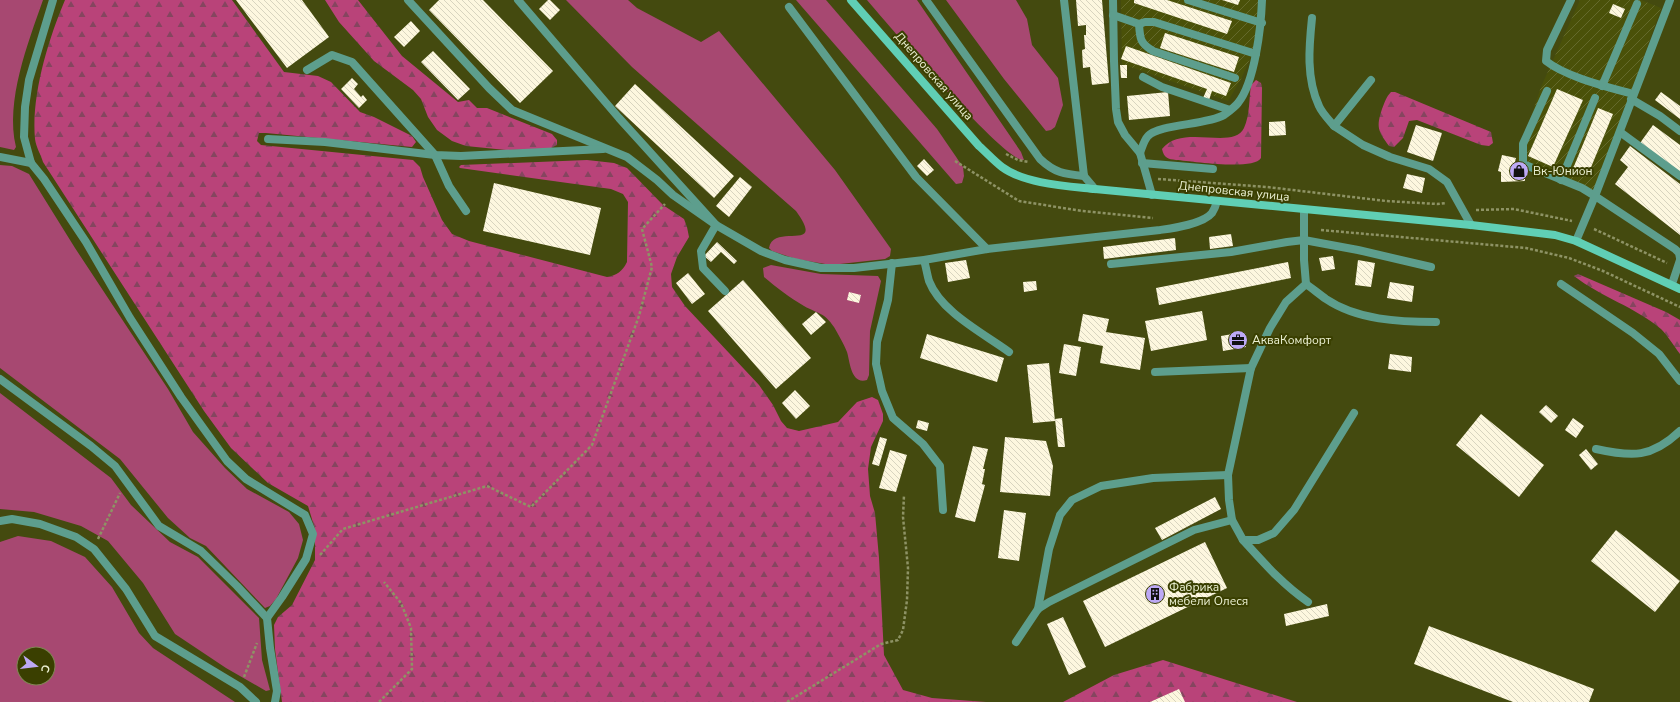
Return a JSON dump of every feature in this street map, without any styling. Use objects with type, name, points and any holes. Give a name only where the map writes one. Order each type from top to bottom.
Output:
[{"type":"main road","name":"Днепровская улица","points":[[851,0],[979,146],[1003,167],[1015,174],[1035,181],[1152,195],[1471,225],[1555,235],[1576,241],[1680,289]]},
{"type":"lane","points":[[53,0],[30,80],[25,107],[24,137],[31,163],[44,179],[86,242],[130,318],[181,397],[227,461],[246,479],[305,515],[312,534],[306,559],[267,618]]},
{"type":"lane","points":[[408,0],[489,88],[512,110],[627,158],[657,180],[673,195],[716,224],[761,251],[785,260],[821,268],[854,268],[924,260],[987,248],[1176,227],[1206,218],[1212,212],[1217,201]]},
{"type":"lane","points":[[518,0],[619,118],[716,224]]},
{"type":"lane","points":[[926,0],[1040,159],[1049,167],[1060,173],[1084,176]]},
{"type":"lane","points":[[1064,0],[1084,176],[1095,189]]},
{"type":"lane","points":[[1113,0],[1114,77],[1118,122],[1125,135],[1140,153],[1152,195]]},
{"type":"lane","points":[[1188,0],[1262,23]]},
{"type":"lane","points":[[1140,153],[1148,136],[1156,132],[1217,118],[1238,103],[1248,84],[1256,54],[1262,23],[1262,0]]},
{"type":"lane","points":[[1571,0],[1547,50],[1546,62],[1554,67],[1632,97],[1680,131]]},
{"type":"lane","points":[[1576,241],[1620,132],[1670,0]]},
{"type":"lane","points":[[1602,86],[1637,4]]},
{"type":"lane","points":[[789,7],[916,177],[987,248]]},
{"type":"lane","points":[[1113,15],[1139,24],[1154,22],[1256,54]]},
{"type":"lane","points":[[1312,18],[1308,58],[1312,82],[1319,107],[1334,126],[1363,145],[1390,157],[1429,169],[1447,182],[1471,225]]},
{"type":"lane","points":[[1139,24],[1140,38],[1144,46],[1153,51],[1235,78]]},
{"type":"lane","points":[[307,70],[332,55],[352,62],[435,155],[450,186],[466,211]]},
{"type":"lane","points":[[1142,77],[1162,87],[1230,110]]},
{"type":"lane","points":[[1334,126],[1371,80]]},
{"type":"lane","points":[[1547,91],[1523,144],[1523,164],[1582,188],[1675,249],[1679,253],[1680,259],[1672,284]]},
{"type":"lane","points":[[1561,180],[1595,98]]},
{"type":"lane","points":[[1620,132],[1680,176]]},
{"type":"lane","points":[[268,139],[325,142],[435,155],[461,156],[606,149]]},
{"type":"lane","points":[[0,157],[31,163]]},
{"type":"lane","points":[[1142,163],[1213,169]]},
{"type":"lane","points":[[1304,210],[1306,284]]},
{"type":"lane","points":[[716,224],[701,251],[703,268],[725,291]]},
{"type":"lane","points":[[1111,264],[1231,252],[1304,240],[1352,248],[1431,267]]},
{"type":"lane","points":[[924,260],[929,281],[946,306],[1009,352]]},
{"type":"lane","points":[[892,263],[888,300],[877,342],[876,364],[882,391],[893,418],[923,444],[940,466],[943,510]]},
{"type":"lane","points":[[1306,284],[1327,300],[1365,315],[1404,322],[1436,322]]},
{"type":"lane","points":[[1306,284],[1286,302],[1270,328],[1251,368],[1228,475],[1229,500],[1232,520],[1243,540],[1276,577],[1290,590],[1308,602]]},
{"type":"lane","points":[[1561,284],[1633,333],[1659,354],[1680,381]]},
{"type":"lane","points":[[1155,372],[1251,368]]},
{"type":"lane","points":[[0,380],[91,446],[115,466],[159,526],[201,551],[267,618],[277,691],[275,702]]},
{"type":"lane","points":[[1243,540],[1258,540],[1274,533],[1294,510],[1354,413]]},
{"type":"lane","points":[[1596,449],[1618,454],[1639,454],[1653,450],[1668,442],[1680,431]]},
{"type":"lane","points":[[1016,642],[1038,609],[1049,548],[1060,515],[1072,500],[1101,486],[1153,478],[1228,475]]},
{"type":"lane","points":[[0,521],[12,519],[40,524],[76,536],[94,549],[126,589],[155,636],[240,687],[256,702]]},
{"type":"lane","points":[[1038,609],[1093,579],[1194,530],[1232,520]]},
{"type":"path","points":[[955,161],[1019,201],[1082,211],[1154,218]]},
{"type":"path","points":[[1146,178],[1267,187],[1418,204],[1437,204],[1458,201]]},
{"type":"path","points":[[318,557],[343,528],[487,486],[531,507],[592,445],[639,316],[652,267],[642,229],[673,195]]},
{"type":"path","points":[[1304,228],[1526,248],[1569,258],[1603,271],[1680,307]]},
{"type":"path","points":[[94,549],[121,491]]},
{"type":"path","points":[[787,702],[881,644],[898,640],[903,630],[907,600],[908,568],[902,517],[904,495]]},
{"type":"path","points":[[379,702],[412,668],[411,628],[401,603],[384,582]]},
{"type":"path","points":[[240,687],[259,638]]},
{"type":"shaded area","points":[[0,0],[43,0],[25,53],[16,92],[13,111],[13,129],[16,147],[14,150],[0,147]]},
{"type":"shaded area","points":[[566,0],[628,0],[637,8],[701,42],[719,31],[835,170],[891,249],[890,256],[885,259],[831,265],[796,259],[772,251],[769,248],[773,241],[780,237],[802,235],[806,231],[804,224],[796,211],[632,67]]},
{"type":"shaded area","points":[[796,0],[826,0],[937,129],[963,167],[964,176],[962,183],[956,184]]},
{"type":"shaded area","points":[[867,0],[917,0],[1021,152],[1024,160],[1013,155],[994,139],[971,116],[920,61]]},
{"type":"shaded area","points":[[946,0],[1016,0],[1027,19],[1032,45],[1058,78],[1063,105],[1055,127],[1046,131],[1004,79]]},
{"type":"shaded area","points":[[1121,0],[1258,0],[1258,25],[1253,52],[1241,79],[1228,101],[1122,64]]},
{"type":"shaded area","points":[[1580,0],[1641,0],[1661,8],[1594,195],[1516,162],[1541,87]]},
{"type":"shaded area","points":[[0,165],[12,166],[29,174],[75,248],[168,389],[193,432],[225,468],[247,489],[289,512],[299,524],[303,540],[298,558],[276,599],[270,606],[265,608],[206,546],[190,538],[168,518],[120,459],[0,368]]},
{"type":"shaded area","points":[[771,265],[821,274],[878,276],[881,281],[870,331],[869,375],[867,380],[862,381],[854,376],[850,367],[847,352],[834,327],[827,319],[794,300],[764,277],[763,268]]},
{"type":"shaded area","points":[[0,393],[111,478],[131,505],[170,542],[198,557],[259,618],[262,660],[270,690],[266,691],[226,668],[175,634],[143,583],[108,541],[81,526],[34,512],[0,509]]},
{"type":"shaded area","points":[[18,536],[51,541],[85,557],[112,587],[139,633],[153,648],[235,702],[0,702],[0,542]]},
{"type":"green space","points":[[65,0],[232,0],[284,72],[318,76],[331,82],[360,112],[374,117],[412,136],[416,142],[412,147],[266,133],[259,133],[257,141],[261,145],[413,160],[420,167],[442,220],[452,234],[469,241],[607,277],[614,275],[621,271],[627,262],[628,202],[623,194],[611,189],[459,167],[461,165],[587,160],[614,163],[627,168],[663,205],[684,219],[689,237],[677,257],[671,274],[672,287],[685,306],[759,385],[773,405],[781,421],[787,428],[799,431],[838,422],[857,402],[872,397],[878,400],[883,414],[883,421],[871,447],[868,469],[870,496],[875,513],[879,558],[884,655],[903,690],[932,698],[986,702],[282,702],[275,649],[274,625],[278,617],[292,605],[315,560],[315,529],[308,506],[268,483],[231,448],[204,411],[43,162],[35,139],[34,122],[38,87],[47,50]]},
{"type":"green space","points":[[325,0],[358,0],[402,56],[458,102],[469,100],[477,108],[487,108],[552,134],[557,140],[557,145],[549,149],[506,150],[466,146],[452,141],[437,130],[428,117],[421,99],[413,90],[374,61],[339,22]]},
{"type":"green space","points":[[1256,80],[1261,83],[1262,88],[1261,158],[1256,162],[1235,165],[1176,160],[1165,156],[1162,149],[1171,142],[1182,138],[1218,138],[1238,134],[1244,128],[1246,123],[1251,85]]},
{"type":"green space","points":[[1391,92],[1395,92],[1491,132],[1493,143],[1489,146],[1481,145],[1417,120],[1409,121],[1403,138],[1394,147],[1389,146],[1380,132],[1379,120],[1382,109]]},
{"type":"green space","points":[[1578,274],[1666,312],[1680,320],[1680,354],[1669,338],[1651,321],[1595,290],[1574,276]]},
{"type":"green space","points":[[1163,660],[1297,702],[1063,702],[1114,675]]},
{"type":"building","points":[[236,0],[302,0],[329,37],[287,68]]},
{"type":"building","points":[[439,0],[483,0],[553,71],[520,103],[429,10]]},
{"type":"building","points":[[548,0],[550,0],[560,10],[550,20],[539,9]]},
{"type":"building","points":[[1076,0],[1102,0],[1109,83],[1092,85],[1090,67],[1083,68],[1082,50],[1085,49],[1084,35],[1086,35],[1086,25],[1078,26]]},
{"type":"building","points":[[1134,0],[1167,0],[1232,21],[1227,34],[1134,3]]},
{"type":"building","points":[[1222,0],[1240,0],[1238,5]]},
{"type":"building","points":[[1613,4],[1625,9],[1621,18],[1609,13]]},
{"type":"building","points":[[411,21],[420,31],[404,47],[394,37]]},
{"type":"building","points":[[1165,33],[1239,57],[1234,72],[1160,48]]},
{"type":"building","points":[[1126,46],[1231,83],[1226,96],[1212,91],[1209,100],[1203,98],[1207,89],[1121,59]]},
{"type":"building","points":[[433,51],[470,89],[458,100],[421,62]]},
{"type":"building","points":[[1120,65],[1127,65],[1127,78],[1121,78]]},
{"type":"building","points":[[352,78],[358,84],[354,89],[361,97],[363,95],[367,100],[359,108],[341,89]]},
{"type":"building","points":[[635,84],[734,176],[714,198],[615,106]]},
{"type":"building","points":[[1557,89],[1583,100],[1553,167],[1528,156]]},
{"type":"building","points":[[1168,92],[1170,116],[1129,120],[1127,96]]},
{"type":"building","points":[[1661,92],[1680,106],[1680,119],[1655,100]]},
{"type":"building","points":[[1598,108],[1613,114],[1587,177],[1572,171]]},
{"type":"building","points":[[1285,121],[1286,135],[1269,136],[1269,122]]},
{"type":"building","points":[[1416,125],[1442,133],[1433,161],[1407,152]]},
{"type":"building","points":[[1653,125],[1680,145],[1680,173],[1640,143]]},
{"type":"building","points":[[1630,146],[1680,184],[1680,235],[1615,184],[1628,167],[1620,160]]},
{"type":"building","points":[[1502,155],[1516,158],[1514,166],[1525,166],[1525,181],[1501,182],[1501,172],[1498,171]]},
{"type":"building","points":[[924,159],[934,170],[927,176],[917,166]]},
{"type":"building","points":[[1407,174],[1425,178],[1422,193],[1403,188]]},
{"type":"building","points":[[740,177],[752,187],[729,217],[716,206]]},
{"type":"building","points":[[494,183],[601,208],[590,255],[483,231]]},
{"type":"building","points":[[1231,234],[1233,246],[1210,249],[1209,237]]},
{"type":"building","points":[[1175,238],[1176,250],[1104,259],[1103,247]]},
{"type":"building","points":[[717,242],[737,261],[734,264],[721,252],[711,262],[704,256]]},
{"type":"building","points":[[1333,256],[1335,269],[1322,271],[1319,258]]},
{"type":"building","points":[[966,260],[970,278],[948,282],[945,263]]},
{"type":"building","points":[[1358,260],[1375,263],[1371,287],[1355,285]]},
{"type":"building","points":[[1288,262],[1291,278],[1159,305],[1156,288]]},
{"type":"building","points":[[688,273],[705,294],[692,304],[676,283]]},
{"type":"building","points":[[743,280],[811,358],[776,389],[708,311]]},
{"type":"building","points":[[1036,281],[1037,290],[1024,292],[1023,282]]},
{"type":"building","points":[[1390,282],[1414,286],[1412,302],[1387,298]]},
{"type":"building","points":[[849,292],[861,295],[859,303],[847,300]]},
{"type":"building","points":[[1202,311],[1207,340],[1151,351],[1145,321]]},
{"type":"building","points":[[816,312],[826,322],[811,335],[802,324]]},
{"type":"building","points":[[1083,314],[1109,319],[1106,332],[1145,338],[1140,370],[1100,363],[1103,346],[1078,341]]},
{"type":"building","points":[[1244,332],[1246,347],[1223,351],[1221,336]]},
{"type":"building","points":[[927,334],[1004,358],[997,382],[920,358]]},
{"type":"building","points":[[1064,344],[1081,347],[1076,376],[1059,373]]},
{"type":"building","points":[[1390,354],[1412,357],[1411,372],[1388,369]]},
{"type":"building","points":[[1049,363],[1055,421],[1033,423],[1027,365]]},
{"type":"building","points":[[795,390],[810,406],[796,419],[782,403]]},
{"type":"building","points":[[1546,405],[1558,416],[1551,423],[1539,412]]},
{"type":"building","points":[[1481,414],[1544,465],[1519,497],[1456,445]]},
{"type":"building","points":[[1062,418],[1065,447],[1058,447],[1055,419]]},
{"type":"building","points":[[1573,418],[1584,426],[1576,438],[1565,430]]},
{"type":"building","points":[[918,420],[929,423],[927,431],[916,428]]},
{"type":"building","points":[[880,437],[887,439],[879,466],[872,464]]},
{"type":"building","points":[[1005,437],[1046,441],[1053,466],[1050,496],[1000,492]]},
{"type":"building","points":[[973,446],[988,449],[983,469],[985,469],[982,484],[985,485],[975,522],[955,517]]},
{"type":"building","points":[[1586,449],[1598,464],[1591,470],[1579,455]]},
{"type":"building","points":[[890,450],[907,455],[896,492],[879,488]]},
{"type":"building","points":[[1215,497],[1221,509],[1162,540],[1155,528]]},
{"type":"building","points":[[1004,510],[1026,513],[1019,561],[998,558]]},
{"type":"building","points":[[1616,530],[1680,581],[1655,612],[1591,561]]},
{"type":"building","name":"Фабрика мебели Олеся","points":[[1205,542],[1227,588],[1105,647],[1083,601]]},
{"type":"building","points":[[1327,604],[1329,616],[1286,626],[1284,614]]},
{"type":"building","points":[[1063,617],[1086,667],[1069,675],[1047,624]]},
{"type":"building","points":[[1429,626],[1594,689],[1589,702],[1513,702],[1414,664]]},
{"type":"building","points":[[1179,689],[1185,702],[1150,702]]},
{"type":"place","name":"Вк-Юнион","points":[[1519,171]]},
{"type":"place","name":"АкваКомфорт","points":[[1238,340]]},
{"type":"place","name":"Фабрика мебели Олеся","points":[[1155,594]]}]
